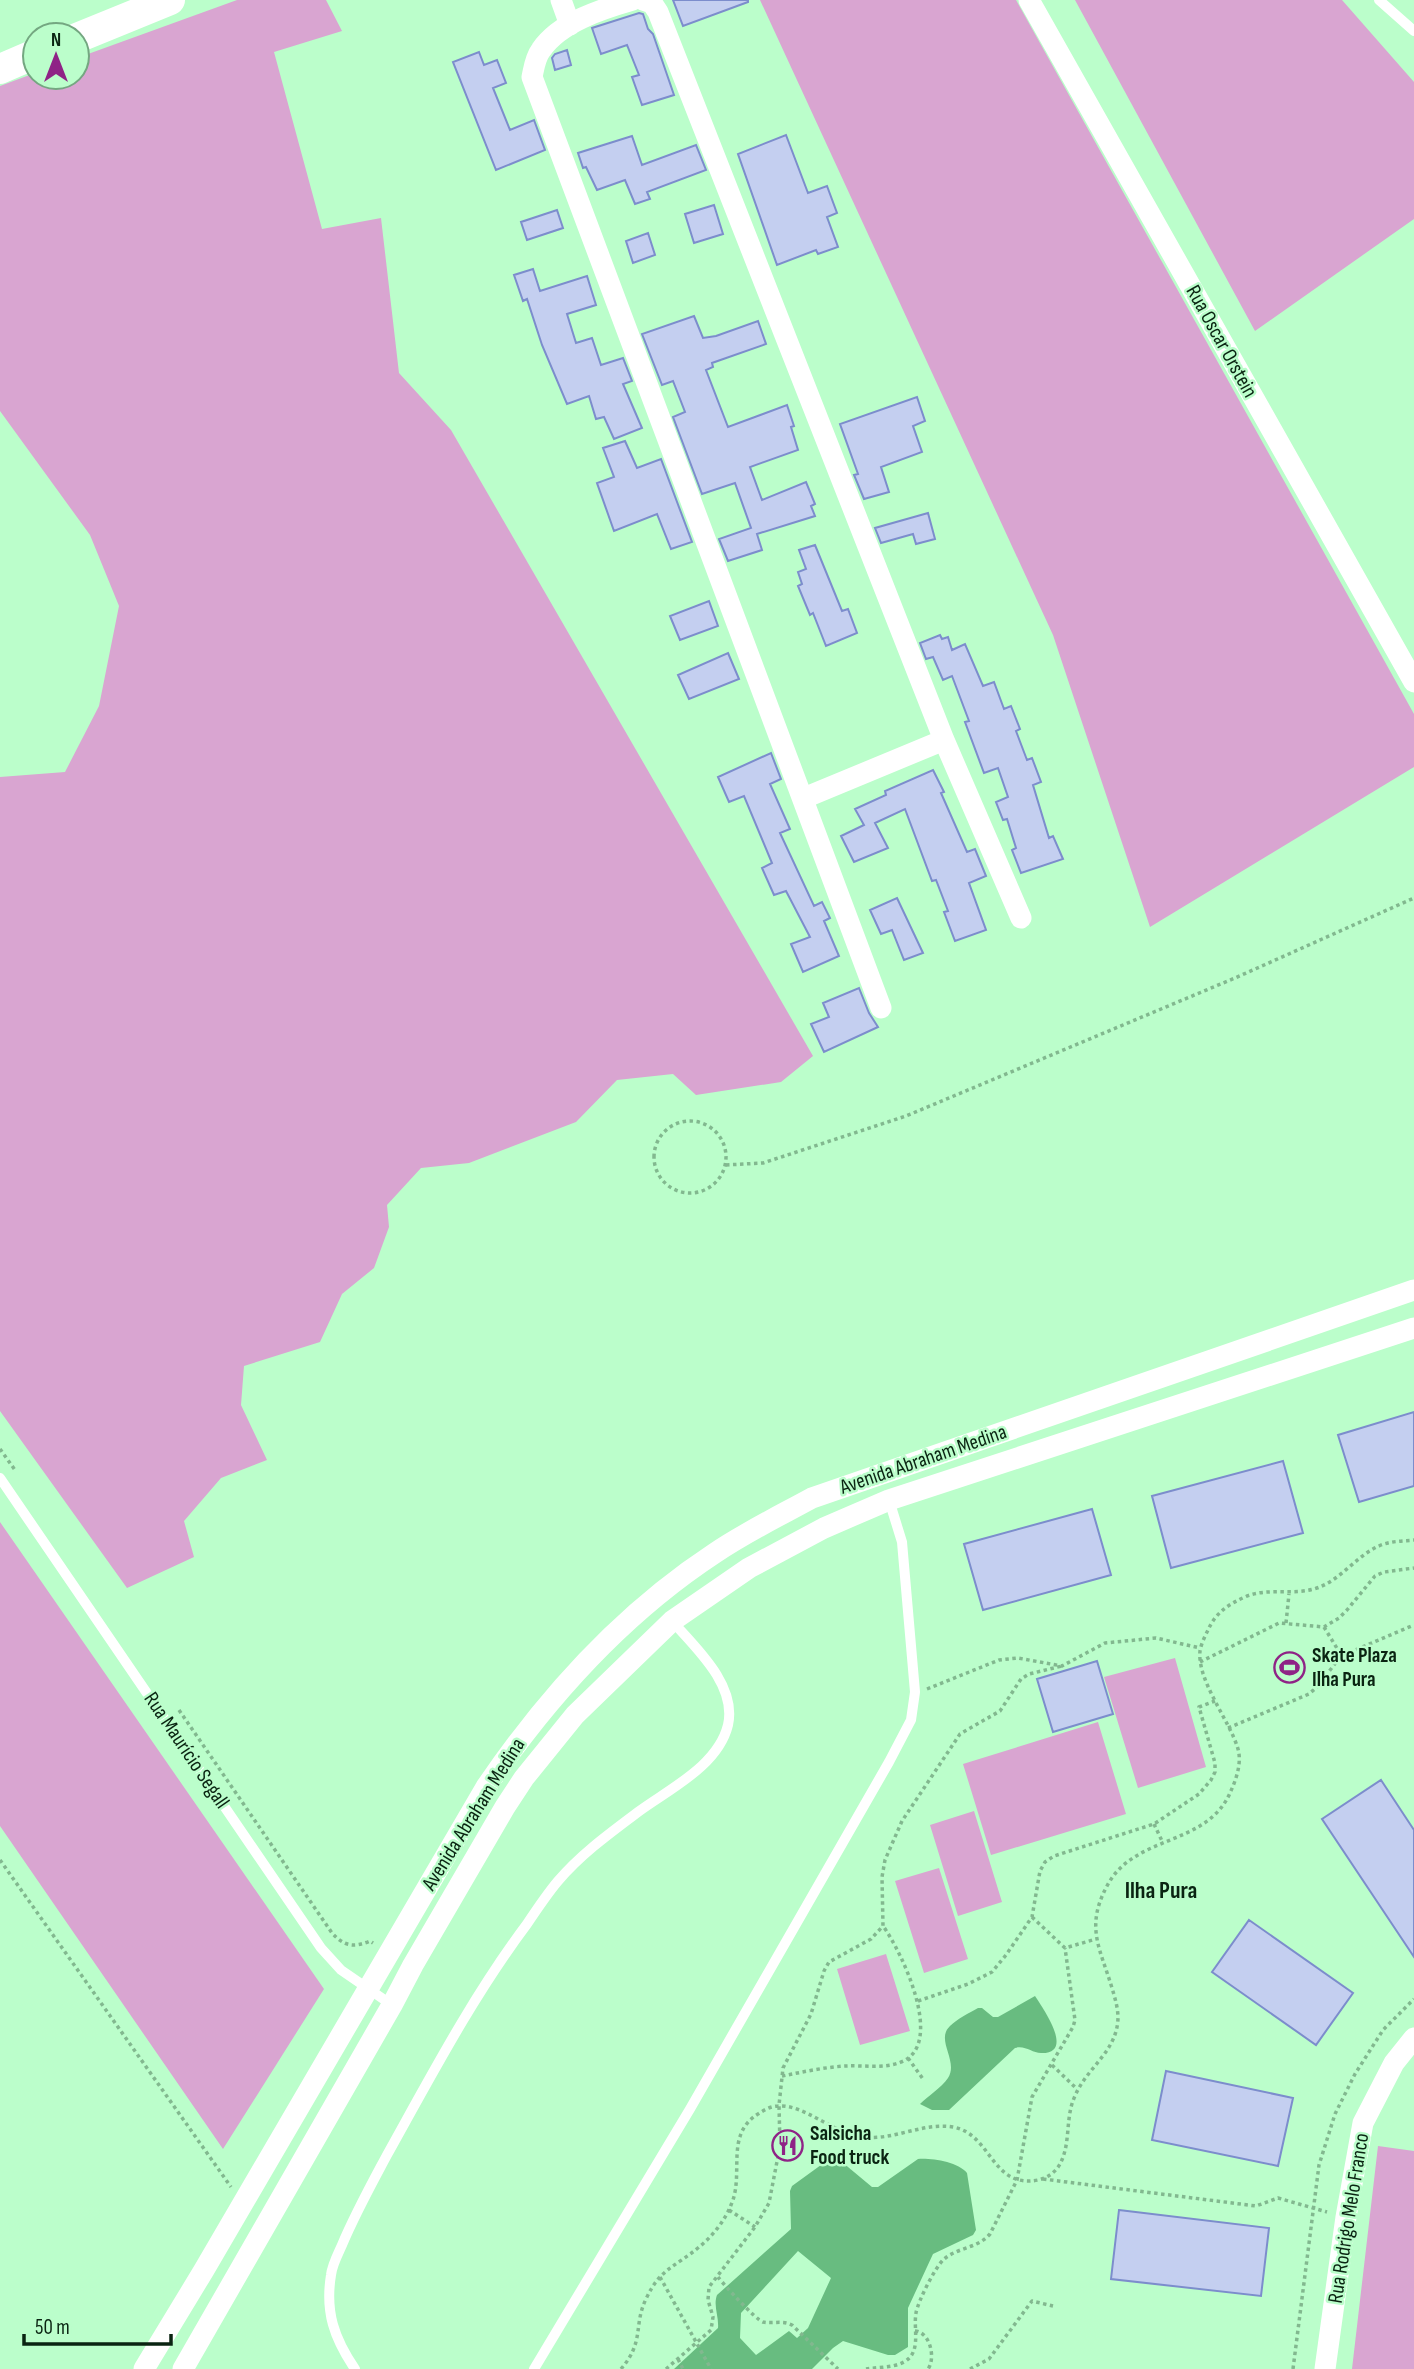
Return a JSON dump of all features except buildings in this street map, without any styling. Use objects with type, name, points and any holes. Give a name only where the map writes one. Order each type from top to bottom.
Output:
[{"type":"main road","points":[[91,31],[170,0]]},
{"type":"main road","points":[[0,69],[21,60]]},
{"type":"street","points":[[561,0],[570,24]]},
{"type":"street","points":[[633,0],[570,24],[541,49],[532,77],[881,1008]]},
{"type":"street","points":[[643,0],[652,3],[658,12],[944,740],[1021,918]]},
{"type":"street","name":"Rua Oscar Orstein","points":[[1029,0],[1414,682]]},
{"type":"street","points":[[804,797],[944,740]]},
{"type":"street","name":"Avenida Abraham Medina","points":[[144,2369],[486,1787],[515,1744],[592,1654],[626,1621],[714,1553],[812,1499],[1414,1290]]},
{"type":"street","name":"Avenida Abraham Medina","points":[[183,2369],[454,1893],[524,1778],[575,1715],[672,1621],[749,1568],[824,1528],[889,1500],[1414,1328]]},
{"type":"street","points":[[1068,1408],[1062,1424],[1064,1430],[1077,1438]]},
{"type":"street","points":[[1027,1423],[1035,1425],[1042,1437],[1042,1444],[1034,1452]]},
{"type":"street","name":"Rua Rodrigo Melo Franco","points":[[1325,2369],[1346,2217],[1363,2123],[1394,2063],[1414,2038]]},
{"type":"lane","points":[[1379,0],[1414,31]]},
{"type":"lane","name":"Rua Maurício Segall","points":[[0,1478],[321,1948],[341,1970],[392,2005]]},
{"type":"lane","points":[[534,2369],[690,2109],[911,1720],[915,1692],[902,1542],[889,1500]]},
{"type":"lane","points":[[355,2369],[339,2344],[329,2312],[331,2272],[357,2210],[444,2052],[494,1968],[558,1881],[600,1841],[684,1782],[720,1745],[728,1723],[724,1688],[672,1621]]},
{"type":"path","points":[[726,1165],[763,1163],[906,1116],[1235,978],[1414,898]]},
{"type":"path","points":[[685,1121],[699,1122],[712,1128],[722,1138],[726,1165],[720,1178],[709,1188],[682,1192],[669,1186],[660,1175],[655,1162],[655,1148],[662,1135],[672,1126],[685,1121]]},
{"type":"path","points":[[0,1448],[16,1472]]},
{"type":"path","points":[[1042,2179],[1054,2173],[1062,2161],[1069,2108],[1077,2089],[1106,2054],[1115,2038],[1118,2009],[1096,1939],[1095,1923],[1099,1903],[1108,1882],[1124,1865],[1162,1842],[1198,1829],[1216,1816],[1229,1796],[1239,1767],[1239,1751],[1215,1702],[1200,1662],[1200,1648],[1214,1617],[1227,1605],[1252,1594],[1310,1591],[1324,1586],[1382,1544],[1414,1540]]},
{"type":"path","points":[[1200,1662],[1271,1626],[1286,1623],[1324,1627],[1339,1618],[1375,1576],[1414,1569]]},
{"type":"path","points":[[1286,1623],[1289,1593]]},
{"type":"path","points":[[1228,1728],[1309,1694],[1341,1656],[1414,1625]]},
{"type":"path","points":[[1324,1627],[1341,1656]]},
{"type":"path","points":[[782,2076],[843,2066],[891,2064],[908,2058],[918,2046],[921,2034],[918,2001],[899,1952],[883,1926],[882,1877],[885,1860],[902,1821],[960,1734],[1000,1711],[1021,1679],[1029,1674],[1062,1666],[1105,1643],[1156,1638],[1200,1648]]},
{"type":"path","points":[[915,1692],[937,1686],[999,1660],[1018,1658],[1062,1666]]},
{"type":"path","points":[[174,1702],[332,1933],[342,1943],[356,1947],[369,1941],[389,1952]]},
{"type":"path","points":[[918,2001],[968,1984],[992,1972],[1032,1917],[1040,1871],[1045,1862],[1054,1856],[1154,1824],[1199,1794],[1211,1780],[1215,1763],[1199,1707],[1215,1702]]},
{"type":"path","points":[[1154,1824],[1162,1842]]},
{"type":"path","points":[[0,1860],[243,2203]]},
{"type":"path","points":[[866,2369],[905,2362],[913,2354],[916,2313],[939,2265],[951,2255],[985,2240],[1017,2180],[1032,2097],[1075,2020],[1065,1948],[1032,1917]]},
{"type":"path","points":[[666,2369],[679,2361],[711,2330],[713,2317],[707,2293],[709,2287],[755,2227],[769,2203],[781,2134],[779,2105],[783,2067],[811,2014],[824,1971],[829,1962],[871,1938],[883,1926]]},
{"type":"path","points":[[1065,1948],[1096,1939]]},
{"type":"path","points":[[908,2058],[923,2079]]},
{"type":"path","points":[[1052,2064],[1077,2089]]},
{"type":"path","points":[[621,2369],[631,2358],[638,2341],[645,2300],[660,2277],[674,2263],[700,2247],[729,2210],[734,2196],[738,2138],[751,2118],[767,2108],[779,2105],[795,2108],[836,2130],[866,2138],[933,2127],[952,2127],[966,2132],[981,2143],[994,2163],[1008,2176],[1017,2180],[1042,2179],[1256,2206],[1278,2198],[1346,2217]]},
{"type":"path","points":[[729,2210],[755,2227]]},
{"type":"path","points":[[660,2277],[711,2369]]},
{"type":"path","points":[[718,2277],[761,2321],[786,2322],[802,2333],[838,2369]]},
{"type":"path","points":[[970,2369],[989,2359],[1032,2301],[1053,2305]]},
{"type":"path","points":[[915,2331],[922,2331],[926,2335],[932,2360],[928,2369]]},
{"type":"path","points":[[679,2361],[683,2369]]},
{"type":"shaded area","points":[[237,0],[326,0],[342,31],[274,52],[322,229],[381,218],[399,373],[451,430],[813,1056],[781,1082],[696,1095],[673,1074],[617,1080],[576,1122],[469,1163],[421,1168],[387,1205],[389,1227],[374,1268],[342,1294],[320,1342],[244,1366],[241,1405],[267,1460],[221,1478],[184,1521],[194,1557],[127,1588],[0,1411],[0,777],[65,772],[99,706],[119,606],[90,535],[0,411],[0,86],[21,78],[21,91],[91,91],[91,53]]},
{"type":"shaded area","points":[[760,0],[1016,0],[1414,714],[1414,767],[1150,927],[1053,635]]},
{"type":"shaded area","points":[[1075,0],[1342,0],[1414,82],[1414,219],[1255,331]]},
{"type":"shaded area","points":[[0,1522],[324,1989],[223,2149],[0,1826]]},
{"type":"shaded area","points":[[1175,1658],[1206,1767],[1138,1788],[1104,1677]]},
{"type":"shaded area","points":[[1098,1722],[1126,1814],[991,1855],[963,1764]]},
{"type":"shaded area","points":[[974,1811],[1002,1902],[958,1916],[930,1825]]},
{"type":"shaded area","points":[[939,1868],[968,1959],[924,1973],[895,1881]]},
{"type":"shaded area","points":[[886,1954],[910,2031],[860,2045],[837,1969]]},
{"type":"shaded area","points":[[1035,1996],[1054,2029],[1056,2046],[1051,2051],[1041,2053],[1015,2048],[949,2110],[932,2110],[920,2104],[945,2082],[951,2071],[945,2038],[950,2026],[978,2008],[998,2017]]},
{"type":"shaded area","points":[[1378,2146],[1414,2151],[1414,2369],[1352,2369]]},
{"type":"shaded area","points":[[832,2157],[836,2157],[872,2187],[878,2187],[918,2159],[944,2162],[958,2166],[967,2173],[976,2230],[973,2235],[933,2254],[908,2308],[908,2347],[895,2355],[843,2341],[812,2369],[674,2369],[718,2328],[717,2295],[791,2229],[792,2186]],"holes":[[[798,2251],[831,2278],[808,2328],[797,2338],[789,2331],[756,2355],[740,2338],[741,2313]]]},
{"type":"place","name":"Skate Plaza Ilha Pura","points":[[1289,1667]]},
{"type":"place","name":"Salsicha Food truck","points":[[787,2145]]},
{"type":"district","name":"Ilha Pura","points":[[1161,1890]]}]
